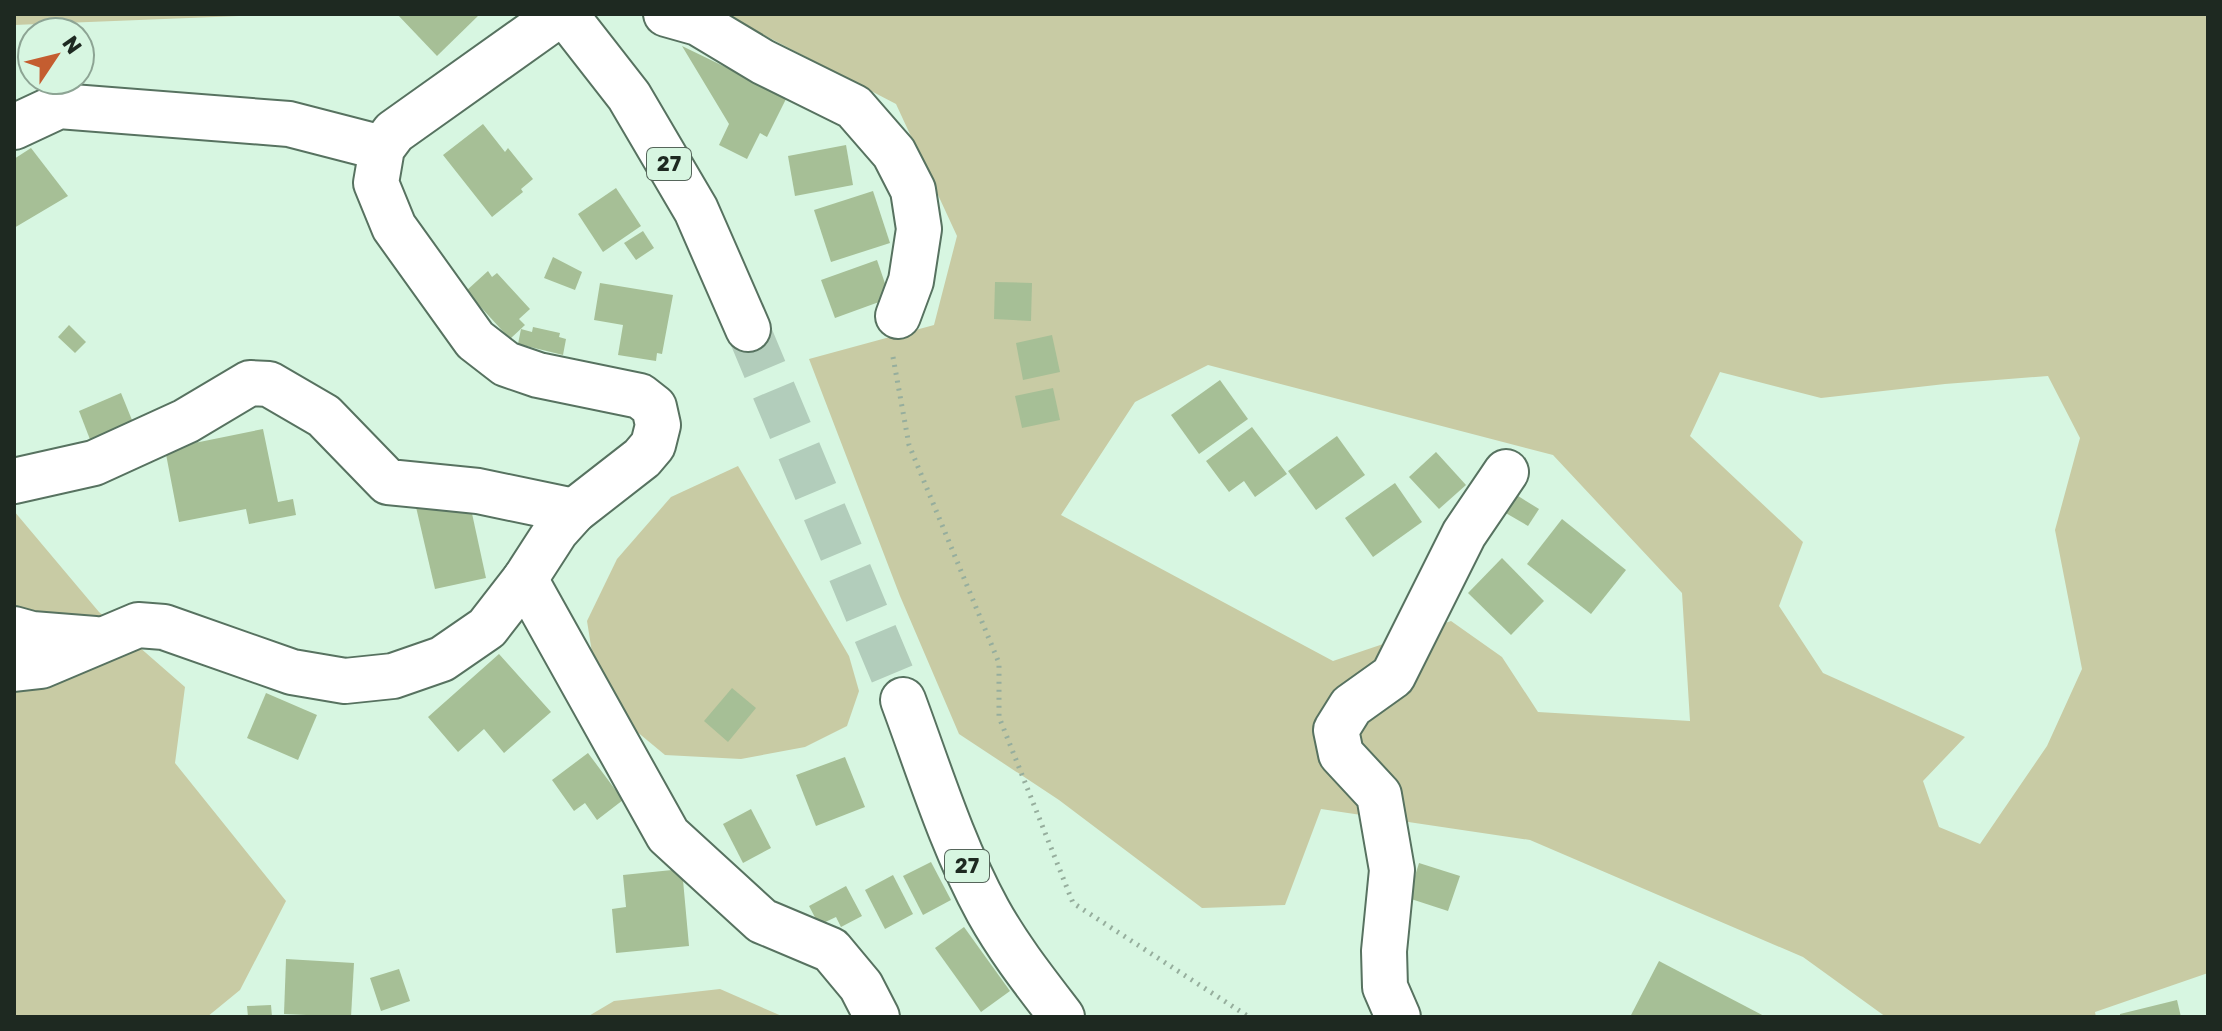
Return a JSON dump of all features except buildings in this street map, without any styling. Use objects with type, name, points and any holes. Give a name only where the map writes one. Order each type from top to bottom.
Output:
[{"type":"street","points":[[14,669],[41,666],[138,625],[164,627],[292,672],[345,681],[393,676],[442,659],[487,628],[525,579],[556,531],[574,511],[642,458],[653,445],[658,425],[654,407],[640,396],[538,375],[506,364],[475,340],[394,227],[376,183],[382,148],[394,132],[562,14]]},
{"type":"street","name":"27","points":[[562,14],[629,96],[696,210],[748,329]]},
{"type":"street","points":[[666,14],[698,23],[763,62],[854,107],[894,153],[913,190],[919,229],[911,281],[898,316]]},
{"type":"street","points":[[14,127],[59,106],[289,124],[382,148]]},
{"type":"street","points":[[14,481],[94,463],[186,421],[250,383],[269,384],[324,416],[388,482],[478,491],[574,511]]},
{"type":"street","points":[[1398,1017],[1385,987],[1384,951],[1392,870],[1379,795],[1341,754],[1336,730],[1351,706],[1393,676],[1464,534],[1506,472]]},
{"type":"street","points":[[525,579],[668,835],[762,921],[831,950],[861,986],[877,1017]]},
{"type":"street","points":[[14,629],[32,634],[101,639]]},
{"type":"street","name":"27","points":[[903,700],[958,846],[988,911],[1026,972],[1062,1017]]},
{"type":"path","points":[[898,316],[893,355],[909,445],[999,663],[999,717],[1073,903],[1249,1017]]},
{"type":"green space","points":[[14,14],[239,16],[96,22],[96,16],[16,16],[14,25]]},
{"type":"green space","points":[[724,14],[2208,14],[2208,973],[2095,1012],[2096,1017],[1886,1017],[1803,957],[1530,840],[1321,809],[1285,905],[1202,908],[1059,800],[959,734],[900,596],[809,359],[934,325],[957,236],[896,104]],"holes":[[[1208,365],[1553,455],[1682,593],[1690,721],[1538,712],[1502,657],[1451,621],[1333,661],[1061,515],[1135,402]],[[1720,372],[1821,398],[2048,376],[2080,438],[2055,530],[2082,669],[2047,746],[1980,844],[1939,827],[1923,781],[1965,737],[1823,673],[1779,606],[1803,542],[1690,436]]]},
{"type":"green space","points":[[738,466],[849,656],[859,691],[847,726],[805,747],[741,759],[665,755],[606,706],[594,665],[587,621],[617,559],[671,497]]},
{"type":"green space","points":[[14,511],[99,612],[185,687],[175,763],[286,901],[240,990],[207,1017],[14,1017]]},
{"type":"green space","points":[[720,989],[784,1017],[587,1017],[614,1001]]},
{"type":"tunnel","points":[[748,329],[903,700]]}]
